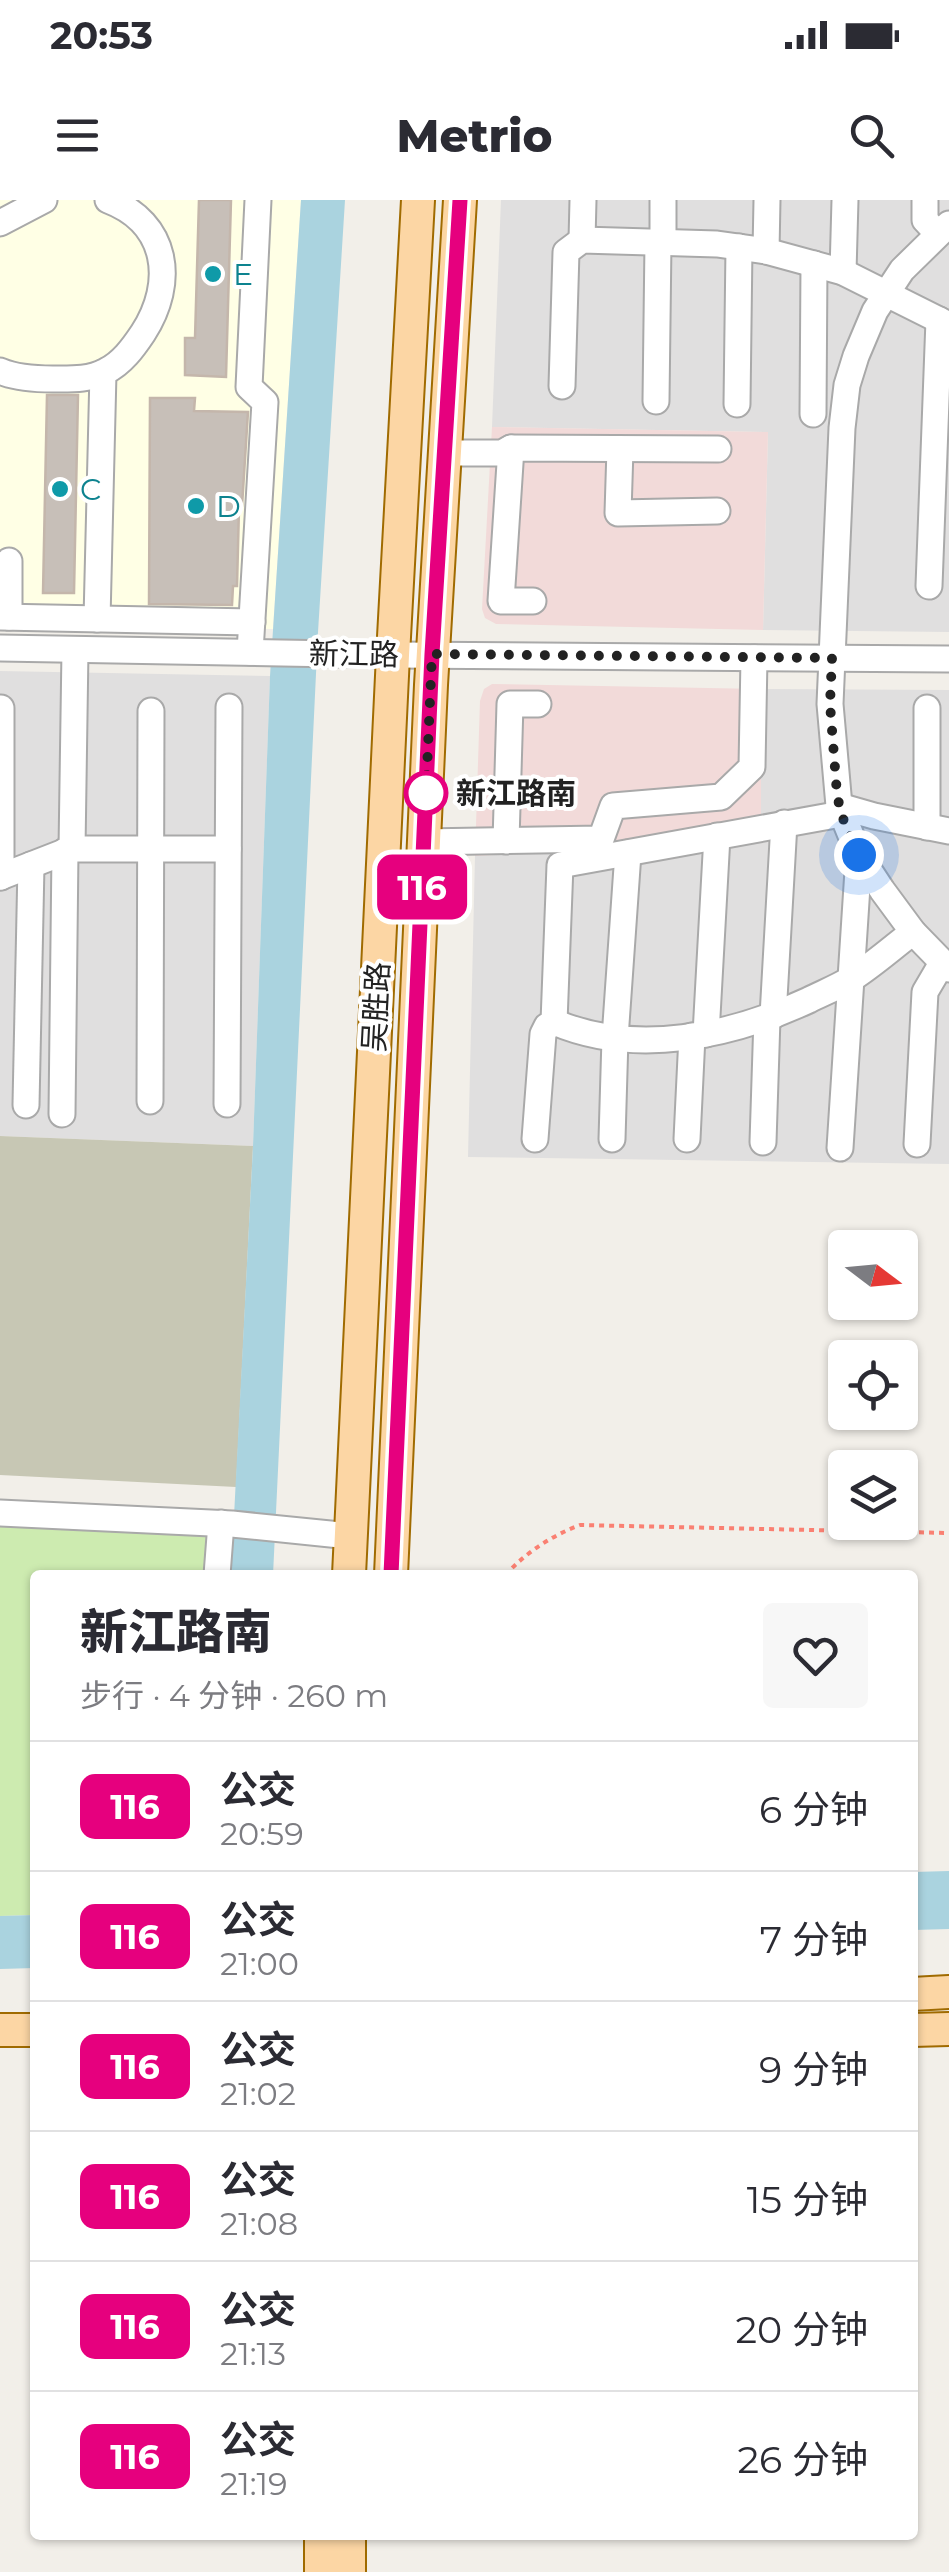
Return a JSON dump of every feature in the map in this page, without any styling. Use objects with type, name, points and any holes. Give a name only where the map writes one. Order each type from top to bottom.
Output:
[{"type":"main road","name":"吴胜路","points":[[349,1570],[418,200]]},
{"type":"main road","name":"吴胜路","points":[[391,1570],[432,654],[460,200]]},
{"type":"main road","points":[[396,586],[436,586]]},
{"type":"main road","points":[[390,716],[430,717]]},
{"type":"main road","points":[[918,1994],[949,1992]]},
{"type":"main road","points":[[918,2030],[949,2029]]},
{"type":"main road","points":[[0,2030],[30,2030]]},
{"type":"main road","points":[[321,2540],[321,2572]]},
{"type":"main road","points":[[349,2572],[350,2540]]},
{"type":"street","points":[[0,223],[44,200]]},
{"type":"street","points":[[0,372],[45,379],[84,378],[103,373],[136,345],[160,302],[160,256],[146,211],[136,214],[108,200]]},
{"type":"street","points":[[258,200],[249,388],[265,402],[252,622],[259,652]]},
{"type":"street","points":[[582,240],[583,200]]},
{"type":"street","points":[[656,402],[663,200]]},
{"type":"street","points":[[766,250],[768,200]]},
{"type":"street","points":[[844,272],[845,200]]},
{"type":"street","points":[[917,1144],[925,992],[946,966],[913,932],[859,855],[840,810],[830,704],[846,386],[887,293],[902,270],[943,228],[925,220],[925,200]]},
{"type":"street","points":[[562,386],[566,252],[582,240],[766,250],[844,272],[944,322],[930,586]]},
{"type":"street","points":[[737,404],[739,247]]},
{"type":"street","points":[[812,414],[814,264]]},
{"type":"street","points":[[97,619],[103,373]]},
{"type":"street","points":[[445,449],[502,453],[511,448],[718,449]]},
{"type":"street","points":[[511,448],[501,601],[533,601]]},
{"type":"street","points":[[620,448],[618,512],[717,511]]},
{"type":"street","points":[[10,560],[4,617],[252,622]]},
{"type":"street","name":"新江路","points":[[0,648],[949,660]]},
{"type":"street","points":[[62,1114],[74,650]]},
{"type":"street","points":[[424,842],[601,839],[613,806],[720,797],[752,767],[754,658]]},
{"type":"street","points":[[506,841],[510,704],[538,704]]},
{"type":"street","points":[[227,1104],[228,707]]},
{"type":"street","points":[[1,708],[0,877],[69,850],[228,849]]},
{"type":"street","points":[[554,1022],[560,866],[840,810],[938,829],[927,708]]},
{"type":"street","points":[[150,1101],[151,710]]},
{"type":"street","points":[[763,1142],[784,823]]},
{"type":"street","points":[[687,1140],[717,836]]},
{"type":"street","points":[[612,1139],[628,853]]},
{"type":"street","points":[[840,1148],[859,855]]},
{"type":"street","points":[[26,1104],[31,865]]},
{"type":"street","points":[[554,1022],[575,1031],[616,1038],[663,1039],[738,1028],[850,980],[913,932]]},
{"type":"street","points":[[536,1139],[542,1034],[554,1022]]},
{"type":"street","points":[[0,1513],[226,1524],[350,1536]]},
{"type":"street","points":[[218,1570],[226,1524]]},
{"type":"path","points":[[510,1570],[522,1557],[559,1533],[580,1525],[949,1533]]},
{"type":"shaded area","points":[[0,200],[301,200],[273,629],[0,625]]},
{"type":"shaded area","points":[[501,200],[949,200],[949,632],[763,630],[768,432],[492,427]]},
{"type":"shaded area","points":[[492,427],[768,432],[763,630],[496,624],[485,618],[482,609]]},
{"type":"shaded area","points":[[0,671],[270,676],[253,1146],[0,1136]]},
{"type":"shaded area","points":[[492,684],[761,689],[761,817],[537,853],[475,856],[480,701],[484,689]]},
{"type":"shaded area","points":[[761,689],[949,690],[949,1164],[468,1157],[475,856],[537,853],[761,817]]},
{"type":"shaded area","points":[[0,1136],[253,1146],[236,1487],[0,1475]]},
{"type":"green space","points":[[0,1522],[212,1532],[208,1570],[30,1570],[30,1915],[0,1916]]},
{"type":"water","points":[[301,200],[345,200],[318,632],[273,1570],[231,1570],[253,1146],[270,676]]},
{"type":"water","points":[[949,1871],[949,1929],[918,1930],[918,1872]]},
{"type":"water","points":[[30,1915],[30,1968],[0,1969],[0,1916]]},
{"type":"building","name":"E","points":[[199,200],[231,200],[226,377],[185,375],[185,338],[195,338]]},
{"type":"building","name":"C","points":[[47,395],[78,395],[74,593],[43,593]]},
{"type":"building","name":"D","points":[[150,398],[195,398],[194,411],[248,412],[237,586],[233,586],[232,605],[149,604]]},
{"type":"bus line","name":"116","points":[[391,1570],[432,654],[460,200]]},
{"type":"place","name":"E","points":[[213,274]]},
{"type":"place","name":"C","points":[[60,489]]},
{"type":"place","name":"D","points":[[196,506]]},
{"type":"place","name":"新江路南","points":[[426,793]]},
{"type":"route","points":[[426,793],[432,654],[832,658],[830,704],[837,794],[841,814],[859,855]]}]
